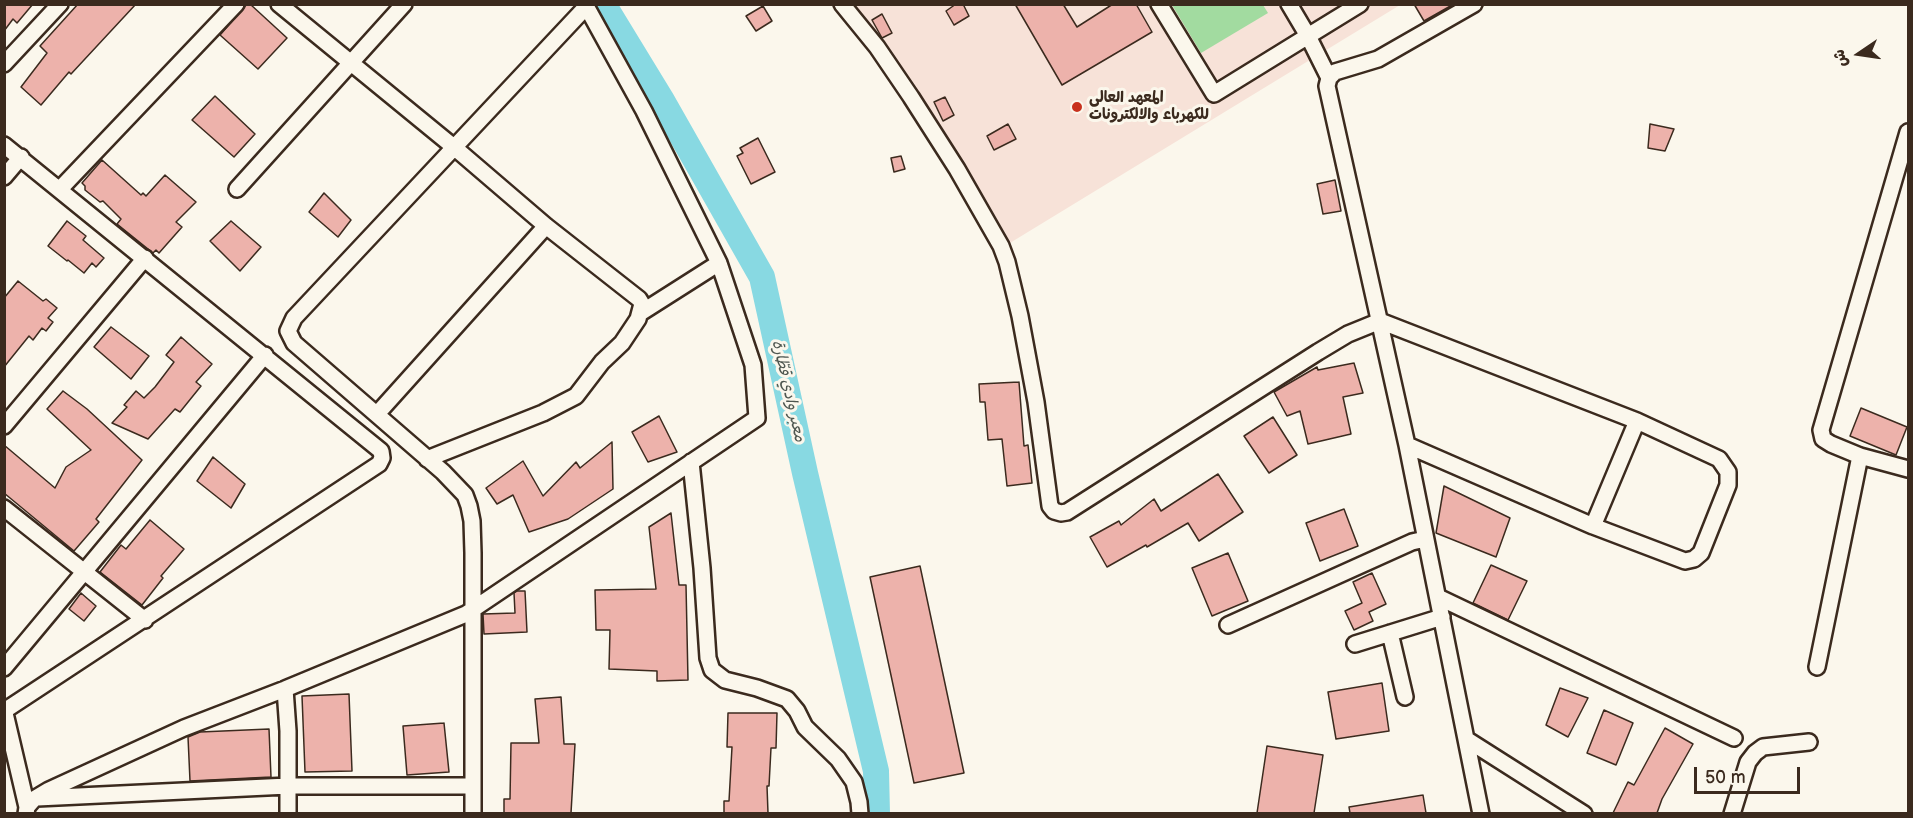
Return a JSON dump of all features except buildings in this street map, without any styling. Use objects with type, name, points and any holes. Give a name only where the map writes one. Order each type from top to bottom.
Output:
[{"type":"street","points":[[4,64],[60,4]]},
{"type":"street","points":[[60,189],[236,4]]},
{"type":"street","points":[[279,4],[546,226],[639,299],[642,312]]},
{"type":"street","points":[[237,189],[404,4]]},
{"type":"street","points":[[842,4],[877,47],[911,97],[957,169],[1001,246],[1020,316],[1036,402],[1050,506],[1054,511],[1067,512],[1318,351],[1348,334],[1380,321],[1637,421],[1719,459],[1725,464],[1728,472],[1728,485],[1701,553],[1694,560],[1681,561],[1593,526],[1407,445]]},
{"type":"street","points":[[1159,4],[1214,94],[1360,4]]},
{"type":"street","points":[[1289,4],[1329,78]]},
{"type":"street","points":[[1474,4],[1378,59],[1335,72],[1329,78],[1327,86],[1407,445],[1481,813]]},
{"type":"street","points":[[29,806],[49,790],[184,728],[459,617],[474,609],[757,418],[753,365],[719,263],[644,111],[585,6],[294,318],[288,331],[294,343],[377,414],[465,495],[472,521],[474,609],[473,813]]},
{"type":"street","points":[[1908,132],[1821,430],[1821,436],[1826,442],[1860,456],[1908,469]]},
{"type":"street","points":[[4,144],[381,451],[382,458],[379,464],[5,710],[29,806]]},
{"type":"street","points":[[4,177],[21,157]]},
{"type":"street","points":[[377,414],[546,226]]},
{"type":"street","points":[[4,426],[146,258]]},
{"type":"street","points":[[427,459],[543,413],[576,396],[602,362],[622,343],[642,312],[719,263]]},
{"type":"street","points":[[4,668],[265,356]]},
{"type":"street","points":[[1593,526],[1637,421]]},
{"type":"street","points":[[1817,667],[1860,456]]},
{"type":"street","points":[[691,462],[708,658],[712,670],[725,680],[787,699],[797,711],[805,727],[838,759],[854,782],[860,813]]},
{"type":"street","points":[[4,508],[145,620]]},
{"type":"street","points":[[1228,625],[1412,542],[1425,539]]},
{"type":"street","points":[[1438,597],[1734,738]]},
{"type":"street","points":[[1355,644],[1442,618]]},
{"type":"street","points":[[1390,633],[1405,697]]},
{"type":"street","points":[[285,689],[288,731],[288,813]]},
{"type":"street","points":[[1466,739],[1584,813]]},
{"type":"street","points":[[1732,813],[1748,762],[1755,753],[1763,747],[1809,742]]},
{"type":"street","points":[[29,806],[288,786],[473,786]]},
{"type":"shaded area","name":"المعهد العالي للكهرباء والالكترونات","points":[[842,5],[1400,5],[1005,246],[957,155]]},
{"type":"green space","points":[[1172,5],[1263,5],[1268,13],[1201,53]]},
{"type":"waterway","name":"معبر وادي قطّارة","points":[[603,4],[661,99],[762,277],[805,473],[876,771],[877,814]]},
{"type":"place","name":"المعهد العالي للكهرباء والالكترونات","points":[[1077,107]]}]
